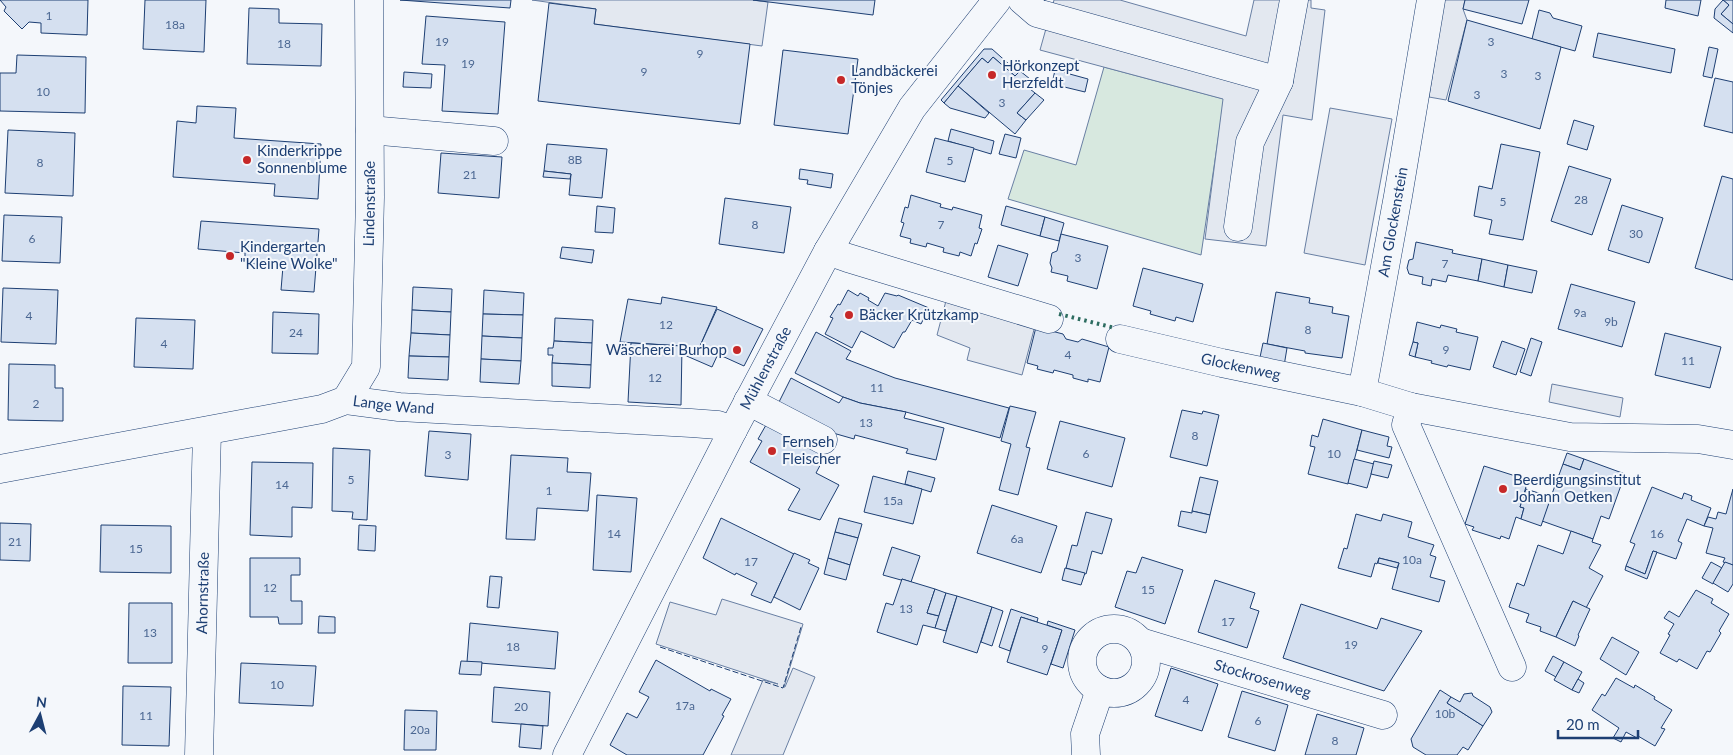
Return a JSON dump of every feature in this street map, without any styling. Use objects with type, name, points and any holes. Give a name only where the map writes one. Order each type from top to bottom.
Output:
[{"type":"street","name":"Lindenstraße","points":[[346,400],[366,367],[370,130],[369,0]]},
{"type":"street","name":"Mühlenstraße","points":[[567,755],[733,430],[828,250],[912,108],[997,0]]},
{"type":"street","points":[[1022,0],[1037,13],[1280,82]]},
{"type":"street","points":[[1238,227],[1250,142],[1280,82],[1294,0]]},
{"type":"street","name":"Am Glockenstein","points":[[1362,392],[1400,187],[1431,0]]},
{"type":"street","points":[[370,130],[494,141]]},
{"type":"street","points":[[828,250],[848,258],[1049,319]]},
{"type":"street","name":"Glockenweg","points":[[1120,339],[1222,364],[1362,392]]},
{"type":"street","points":[[1362,392],[1411,407],[1570,437],[1698,438],[1733,445]]},
{"type":"street","name":"Lange Wand","points":[[0,469],[322,409],[346,400],[399,407],[718,425],[733,430]]},
{"type":"street","points":[[748,401],[823,440]]},
{"type":"street","points":[[1411,407],[1406,425],[1512,667]]},
{"type":"street","name":"Ahornstraße","points":[[199,755],[207,431]]},
{"type":"street","name":"Stockrosenweg","points":[[1100,690],[1092,684],[1083,670],[1082,655],[1086,644],[1092,636],[1112,628],[1133,634],[1140,642],[1383,715]]},
{"type":"street","points":[[1086,755],[1085,734],[1100,690],[1111,693],[1131,688],[1139,681],[1144,672],[1145,652],[1140,642]]},
{"type":"shaded area","points":[[532,0],[752,0],[768,2],[762,46],[594,24],[596,9]]},
{"type":"shaded area","points":[[1054,0],[1120,0],[1246,36],[1254,0],[1311,0],[1311,8],[1325,10],[1312,120],[1283,115],[1266,246],[1205,239],[1223,99],[1040,50]]},
{"type":"shaded area","points":[[1444,0],[1465,0],[1463,9],[1467,20],[1446,100],[1429,97]]},
{"type":"shaded area","points":[[1104,67],[1224,99],[1201,255],[1008,199],[1024,150],[1076,165]]},
{"type":"shaded area","points":[[1330,108],[1392,119],[1365,265],[1304,253]]},
{"type":"shaded area","points":[[947,297],[1036,322],[1022,375],[967,360],[970,348],[937,335]]},
{"type":"shaded area","points":[[1552,384],[1623,398],[1620,417],[1549,402]]},
{"type":"shaded area","points":[[722,599],[803,624],[784,687],[793,668],[815,677],[783,755],[731,755],[763,680],[778,684],[656,644],[670,602],[716,615]]},
{"type":"building","points":[[0,0],[88,0],[87,35],[41,33],[41,23],[29,22],[22,29],[4,11],[6,7]]},
{"type":"building","points":[[145,0],[206,0],[204,52],[143,49]]},
{"type":"building","points":[[400,0],[511,0],[510,8]]},
{"type":"building","points":[[753,0],[875,0],[873,15]]},
{"type":"building","points":[[1465,0],[1529,0],[1522,24],[1463,9]]},
{"type":"building","points":[[1666,0],[1701,0],[1698,16],[1665,8]]},
{"type":"building","points":[[1723,0],[1733,0],[1733,24],[1721,14],[1729,5]]},
{"type":"building","points":[[1723,0],[1729,5],[1721,14],[1733,24],[1733,33],[1714,18],[1715,9]]},
{"type":"building","points":[[549,3],[596,9],[594,24],[750,44],[740,124],[538,101]]},
{"type":"building","points":[[249,8],[279,9],[279,23],[322,24],[321,66],[247,64]]},
{"type":"building","points":[[1539,10],[1550,13],[1553,18],[1582,26],[1575,51],[1532,39]]},
{"type":"building","points":[[426,16],[505,22],[498,114],[442,111],[445,65],[422,64]]},
{"type":"building","points":[[1467,20],[1561,47],[1540,129],[1448,101]]},
{"type":"building","points":[[1598,33],[1675,49],[1671,73],[1593,57]]},
{"type":"building","points":[[1709,47],[1718,49],[1712,78],[1703,76]]},
{"type":"building","points":[[984,49],[992,49],[1020,71],[1015,76],[993,57],[988,63],[982,58],[944,103],[941,100]]},
{"type":"building","points":[[783,50],[858,59],[848,134],[774,125]]},
{"type":"building","points":[[17,55],[86,57],[85,113],[0,111],[0,73],[16,73]]},
{"type":"building","points":[[993,57],[1015,76],[1020,71],[1035,83],[1030,89],[1035,93],[1017,113],[1026,120],[1015,134],[958,86],[982,58],[988,63]]},
{"type":"building","points":[[1055,70],[1088,79],[1085,92],[1052,84]]},
{"type":"building","points":[[404,72],[432,74],[431,88],[403,87]]},
{"type":"building","points":[[1715,78],[1733,82],[1733,133],[1704,126]]},
{"type":"building","points":[[958,86],[989,113],[985,118],[950,108],[944,103]]},
{"type":"building","points":[[1035,93],[1044,100],[1026,120],[1017,113]]},
{"type":"building","name":"Kinderkrippe Sonnenblume","points":[[197,106],[236,108],[234,138],[321,144],[318,199],[274,196],[275,184],[173,177],[177,121],[196,123]]},
{"type":"building","points":[[1574,120],[1594,126],[1587,150],[1567,144]]},
{"type":"building","points":[[951,129],[994,141],[991,154],[948,141]]},
{"type":"building","points":[[8,130],[75,133],[73,196],[5,193]]},
{"type":"building","points":[[1005,134],[1021,138],[1016,158],[999,154]]},
{"type":"building","points":[[935,138],[974,148],[965,182],[926,172]]},
{"type":"building","points":[[547,144],[607,149],[602,198],[569,195],[571,174],[544,171]]},
{"type":"building","points":[[1501,144],[1540,152],[1523,240],[1489,234],[1492,220],[1474,216],[1479,186],[1492,189]]},
{"type":"building","points":[[441,153],[502,157],[499,198],[438,193]]},
{"type":"building","points":[[1569,166],[1611,179],[1592,235],[1551,221]]},
{"type":"building","points":[[800,169],[833,174],[831,188],[807,184],[808,180],[799,179]]},
{"type":"building","points":[[544,171],[571,174],[570,179],[543,177]]},
{"type":"building","points":[[1722,176],[1733,179],[1733,280],[1695,268]]},
{"type":"building","points":[[911,195],[941,204],[940,207],[952,210],[953,207],[982,215],[979,228],[982,229],[971,256],[960,252],[959,256],[943,252],[944,248],[927,243],[926,247],[910,243],[911,239],[900,236],[904,223],[901,222],[905,207],[908,208]]},
{"type":"building","points":[[725,198],[791,207],[784,253],[719,244]]},
{"type":"building","points":[[1622,205],[1663,218],[1649,263],[1608,250]]},
{"type":"building","points":[[597,206],[615,208],[613,233],[595,232]]},
{"type":"building","points":[[1006,206],[1045,217],[1040,236],[1001,225]]},
{"type":"building","points":[[4,215],[62,217],[60,263],[2,261]]},
{"type":"building","points":[[1045,217],[1064,223],[1059,241],[1040,236]]},
{"type":"building","points":[[201,221],[319,229],[314,292],[281,290],[283,266],[245,263],[245,253],[198,249]]},
{"type":"building","points":[[1061,234],[1108,246],[1097,289],[1067,281],[1068,276],[1051,272],[1052,253],[1057,251]]},
{"type":"building","points":[[1416,242],[1453,250],[1452,253],[1482,259],[1478,281],[1448,275],[1446,282],[1432,279],[1431,286],[1422,284],[1423,277],[1409,274],[1407,268],[1409,260],[1413,259]]},
{"type":"building","points":[[998,245],[1028,254],[1018,286],[988,277]]},
{"type":"building","points":[[562,247],[594,250],[592,263],[560,258]]},
{"type":"building","points":[[1482,259],[1508,265],[1504,287],[1478,281]]},
{"type":"building","points":[[1508,265],[1537,271],[1532,293],[1504,287]]},
{"type":"building","points":[[1143,268],[1203,284],[1193,322],[1176,317],[1175,321],[1150,314],[1151,311],[1133,306]]},
{"type":"building","points":[[1571,284],[1635,302],[1622,347],[1558,329]]},
{"type":"building","points":[[413,287],[452,289],[451,312],[412,310]]},
{"type":"building","points":[[3,288],[58,290],[56,344],[1,342]]},
{"type":"building","points":[[484,290],[524,293],[523,315],[483,314]]},
{"type":"building","points":[[848,290],[858,296],[860,293],[878,306],[885,293],[898,295],[929,308],[921,324],[912,320],[894,348],[861,331],[852,348],[825,334],[833,318],[830,317],[838,304],[840,305]]},
{"type":"building","points":[[1276,292],[1310,298],[1309,303],[1333,307],[1332,313],[1349,316],[1342,358],[1305,353],[1305,351],[1267,344]]},
{"type":"building","points":[[662,297],[717,307],[700,346],[718,354],[712,367],[682,354],[682,346],[620,342],[628,299],[661,304]]},
{"type":"building","points":[[717,309],[763,329],[744,366],[700,346]]},
{"type":"building","points":[[412,310],[451,312],[450,335],[411,333]]},
{"type":"building","points":[[273,312],[319,314],[318,354],[272,353]]},
{"type":"building","points":[[483,314],[523,315],[522,338],[482,336]]},
{"type":"building","points":[[136,318],[195,320],[193,369],[134,367]]},
{"type":"building","points":[[555,318],[593,320],[592,343],[554,341]]},
{"type":"building","points":[[1417,322],[1440,328],[1441,325],[1457,329],[1456,332],[1478,337],[1470,370],[1448,365],[1447,367],[1415,357],[1418,343],[1413,342]]},
{"type":"building","points":[[1036,327],[1063,334],[1066,339],[1078,342],[1082,339],[1109,347],[1100,382],[1088,379],[1088,382],[1073,378],[1073,375],[1054,370],[1053,373],[1037,369],[1038,366],[1027,363]]},
{"type":"building","points":[[816,332],[851,351],[846,359],[895,378],[1009,408],[1000,438],[906,412],[860,403],[843,397],[795,373]]},
{"type":"building","points":[[411,333],[450,335],[449,357],[409,356]]},
{"type":"building","points":[[1665,333],[1721,347],[1710,388],[1655,375]]},
{"type":"building","points":[[482,336],[522,338],[521,361],[481,359]]},
{"type":"building","points":[[1531,338],[1542,342],[1531,376],[1520,372]]},
{"type":"building","points":[[554,341],[592,343],[591,365],[552,363],[553,355],[548,355],[548,348],[553,348]]},
{"type":"building","points":[[1502,341],[1525,349],[1516,375],[1493,367]]},
{"type":"building","points":[[1413,342],[1418,343],[1415,357],[1409,355]]},
{"type":"building","points":[[631,343],[682,346],[681,405],[628,402]]},
{"type":"building","points":[[1263,343],[1287,348],[1284,366],[1259,362]]},
{"type":"building","points":[[409,356],[449,357],[448,380],[408,378]]},
{"type":"building","points":[[481,359],[521,361],[519,384],[480,382]]},
{"type":"building","points":[[552,363],[591,365],[590,388],[552,386]]},
{"type":"building","points":[[9,364],[55,365],[55,388],[63,388],[63,421],[8,420]]},
{"type":"building","points":[[791,378],[839,403],[843,397],[860,403],[906,412],[904,418],[944,428],[936,460],[906,453],[908,449],[855,435],[854,439],[826,431],[777,406]]},
{"type":"building","points":[[1010,406],[1036,412],[1026,447],[1030,448],[1018,495],[999,490],[1011,444],[1001,441]]},
{"type":"building","points":[[1182,410],[1202,414],[1203,411],[1219,415],[1207,466],[1170,457]]},
{"type":"building","points":[[1323,419],[1362,430],[1348,484],[1308,474],[1315,447],[1310,446],[1312,435],[1318,437]]},
{"type":"building","points":[[1060,421],[1125,438],[1112,487],[1047,469]]},
{"type":"building","points":[[766,425],[825,456],[816,473],[839,485],[820,520],[788,510],[800,489],[750,462],[762,441],[758,439]]},
{"type":"building","points":[[1362,430],[1389,437],[1387,446],[1392,447],[1389,458],[1357,450]]},
{"type":"building","points":[[429,431],[471,434],[468,480],[425,476]]},
{"type":"building","points":[[333,448],[370,450],[367,520],[352,519],[353,512],[332,511]]},
{"type":"building","points":[[1567,453],[1584,459],[1580,470],[1563,464]]},
{"type":"building","points":[[511,455],[568,458],[567,472],[591,473],[588,511],[537,508],[535,540],[506,539]]},
{"type":"building","points":[[1354,459],[1374,464],[1367,488],[1348,483]]},
{"type":"building","points":[[1584,459],[1625,474],[1609,519],[1601,516],[1593,539],[1542,521],[1563,464],[1580,470]]},
{"type":"building","points":[[1374,461],[1392,465],[1388,478],[1371,474]]},
{"type":"building","points":[[252,462],[313,463],[312,508],[292,507],[292,537],[250,535]]},
{"type":"building","points":[[1484,466],[1528,480],[1520,507],[1524,508],[1521,519],[1516,517],[1509,539],[1501,536],[1500,539],[1472,530],[1474,527],[1465,524]]},
{"type":"building","points":[[908,471],[935,478],[931,492],[905,484]]},
{"type":"building","points":[[873,476],[922,489],[913,524],[864,512]]},
{"type":"building","points":[[1200,477],[1218,481],[1210,515],[1192,511]]},
{"type":"building","points":[[1652,487],[1682,499],[1684,493],[1692,496],[1691,500],[1711,508],[1704,526],[1687,519],[1678,541],[1682,543],[1676,559],[1653,551],[1645,574],[1626,566],[1635,544],[1630,542]]},
{"type":"building","points":[[1526,489],[1551,497],[1541,526],[1521,519],[1524,508],[1520,507]]},
{"type":"building","points":[[1733,489],[1733,565],[1723,562],[1725,558],[1706,553],[1713,528],[1704,526],[1708,517],[1716,519],[1718,512],[1726,514]]},
{"type":"building","points":[[597,495],[637,498],[631,572],[593,570]]},
{"type":"building","points":[[992,505],[1057,526],[1041,573],[977,553]]},
{"type":"building","points":[[1181,511],[1192,513],[1192,511],[1210,515],[1206,533],[1178,526]]},
{"type":"building","points":[[1086,512],[1112,519],[1102,554],[1092,551],[1086,574],[1066,568],[1072,545],[1077,546]]},
{"type":"building","points":[[1356,514],[1381,521],[1383,514],[1412,522],[1408,537],[1434,545],[1430,555],[1436,557],[1430,577],[1445,581],[1439,602],[1392,589],[1399,563],[1379,558],[1377,564],[1375,563],[1371,577],[1338,568],[1344,548],[1347,549]]},
{"type":"building","points":[[721,518],[794,554],[771,603],[751,595],[757,583],[736,573],[735,575],[703,558]]},
{"type":"building","points":[[839,518],[862,524],[858,538],[835,532]]},
{"type":"building","points":[[0,523],[31,524],[30,561],[0,560]]},
{"type":"building","points":[[101,525],[171,526],[171,573],[100,572]]},
{"type":"building","points":[[359,525],[376,526],[375,551],[358,550]]},
{"type":"building","points":[[1571,531],[1593,539],[1592,542],[1601,545],[1589,568],[1603,576],[1586,608],[1573,601],[1556,637],[1540,631],[1541,627],[1526,622],[1529,614],[1509,607],[1517,583],[1524,586],[1538,545],[1563,554]]},
{"type":"building","points":[[835,532],[858,538],[850,565],[828,558]]},
{"type":"building","points":[[892,547],[920,556],[911,582],[883,575]]},
{"type":"building","points":[[1653,551],[1657,552],[1647,579],[1625,570],[1626,566],[1645,574]]},
{"type":"building","points":[[794,553],[810,560],[808,563],[819,568],[800,610],[774,597]]},
{"type":"building","points":[[1142,557],[1183,570],[1165,624],[1115,607],[1127,571],[1136,573]]},
{"type":"building","points":[[250,558],[300,558],[300,575],[291,575],[291,601],[302,601],[302,624],[279,624],[278,617],[250,617]]},
{"type":"building","points":[[828,558],[850,565],[846,580],[824,574]]},
{"type":"building","points":[[1379,558],[1399,563],[1397,568],[1378,563]]},
{"type":"building","points":[[1711,562],[1722,568],[1713,584],[1702,578]]},
{"type":"building","points":[[1725,562],[1733,565],[1733,584],[1728,592],[1713,583]]},
{"type":"building","points":[[1065,568],[1085,573],[1081,585],[1062,580]]},
{"type":"building","points":[[490,576],[502,577],[499,608],[487,607]]},
{"type":"building","points":[[902,579],[935,589],[927,613],[939,616],[935,628],[923,625],[917,645],[877,632],[886,603],[893,605]]},
{"type":"building","points":[[1215,580],[1255,593],[1250,608],[1259,611],[1247,648],[1198,632]]},
{"type":"building","points":[[935,589],[946,593],[939,616],[927,613]]},
{"type":"building","points":[[1696,590],[1713,599],[1711,603],[1729,614],[1710,652],[1707,651],[1697,669],[1679,659],[1677,662],[1660,653],[1674,624],[1664,618],[1669,611],[1679,617]]},
{"type":"building","points":[[946,593],[957,596],[946,631],[935,628]]},
{"type":"building","points":[[957,596],[992,607],[977,653],[943,642]]},
{"type":"building","points":[[1573,601],[1590,609],[1575,646],[1556,637]]},
{"type":"building","points":[[129,603],[172,603],[172,663],[128,663]]},
{"type":"building","points":[[1301,604],[1377,629],[1381,618],[1422,631],[1384,691],[1283,658]]},
{"type":"building","points":[[992,607],[1003,611],[992,646],[981,642]]},
{"type":"building","points":[[1011,609],[1038,618],[1037,622],[1021,617],[1010,651],[999,647]]},
{"type":"building","points":[[319,616],[335,617],[335,633],[318,633]]},
{"type":"building","points":[[1021,617],[1062,630],[1047,675],[1007,662]]},
{"type":"building","points":[[1048,621],[1075,630],[1063,668],[1051,664],[1062,630],[1047,625]]},
{"type":"building","points":[[470,623],[558,632],[555,669],[467,662]]},
{"type":"building","points":[[1612,637],[1639,652],[1626,675],[1600,659]]},
{"type":"building","points":[[1553,656],[1564,662],[1556,677],[1545,671]]},
{"type":"building","points":[[656,660],[710,691],[711,689],[731,699],[703,755],[627,755],[610,745],[627,713],[637,718],[649,697],[639,692]]},
{"type":"building","points":[[461,661],[482,662],[481,675],[459,674]]},
{"type":"building","points":[[1564,662],[1582,672],[1572,690],[1554,680]]},
{"type":"building","points":[[241,663],[316,666],[313,706],[239,703]]},
{"type":"building","points":[[1171,668],[1218,684],[1202,731],[1155,716]]},
{"type":"building","points":[[1616,678],[1634,688],[1635,685],[1672,710],[1661,728],[1665,729],[1655,746],[1638,736],[1637,738],[1626,732],[1621,742],[1613,738],[1619,728],[1592,710],[1602,694],[1605,696]]},
{"type":"building","points":[[1578,679],[1584,683],[1579,693],[1572,690]]},
{"type":"building","points":[[123,686],[171,687],[169,746],[122,745]]},
{"type":"building","points":[[494,687],[550,692],[548,726],[492,722]]},
{"type":"building","points":[[1440,690],[1451,697],[1447,703],[1483,726],[1468,750],[1463,747],[1457,755],[1426,755],[1413,747],[1411,739]]},
{"type":"building","points":[[1242,691],[1288,705],[1275,751],[1228,737]]},
{"type":"building","points":[[1472,693],[1473,696],[1490,707],[1492,712],[1483,726],[1447,703],[1451,697],[1460,702],[1464,694]]},
{"type":"building","points":[[405,710],[437,711],[436,750],[404,750]]},
{"type":"building","points":[[1317,714],[1364,728],[1356,755],[1305,755]]},
{"type":"building","points":[[521,724],[543,726],[541,749],[519,747]]},
{"type":"hedge","points":[[1059,314],[1115,328]]},
{"type":"fence","points":[[660,647],[783,688],[801,627]]},
{"type":"place","name":"Hörkonzept Herzfeldt","points":[[992,75]]},
{"type":"place","name":"Landbäckerei Tönjes","points":[[841,80]]},
{"type":"place","name":"Kinderkrippe Sonnenblume","points":[[247,160]]},
{"type":"place","name":"Kindergarten \"Kleine Wolke\"","points":[[230,256]]},
{"type":"place","name":"Bäcker Krützkamp","points":[[849,315]]},
{"type":"place","name":"Wäscherei Burhop","points":[[737,350]]},
{"type":"place","name":"Fernseh Fleischer","points":[[772,451]]},
{"type":"place","name":"Beerdigungsinstitut Johann Oetken","points":[[1503,489]]}]
